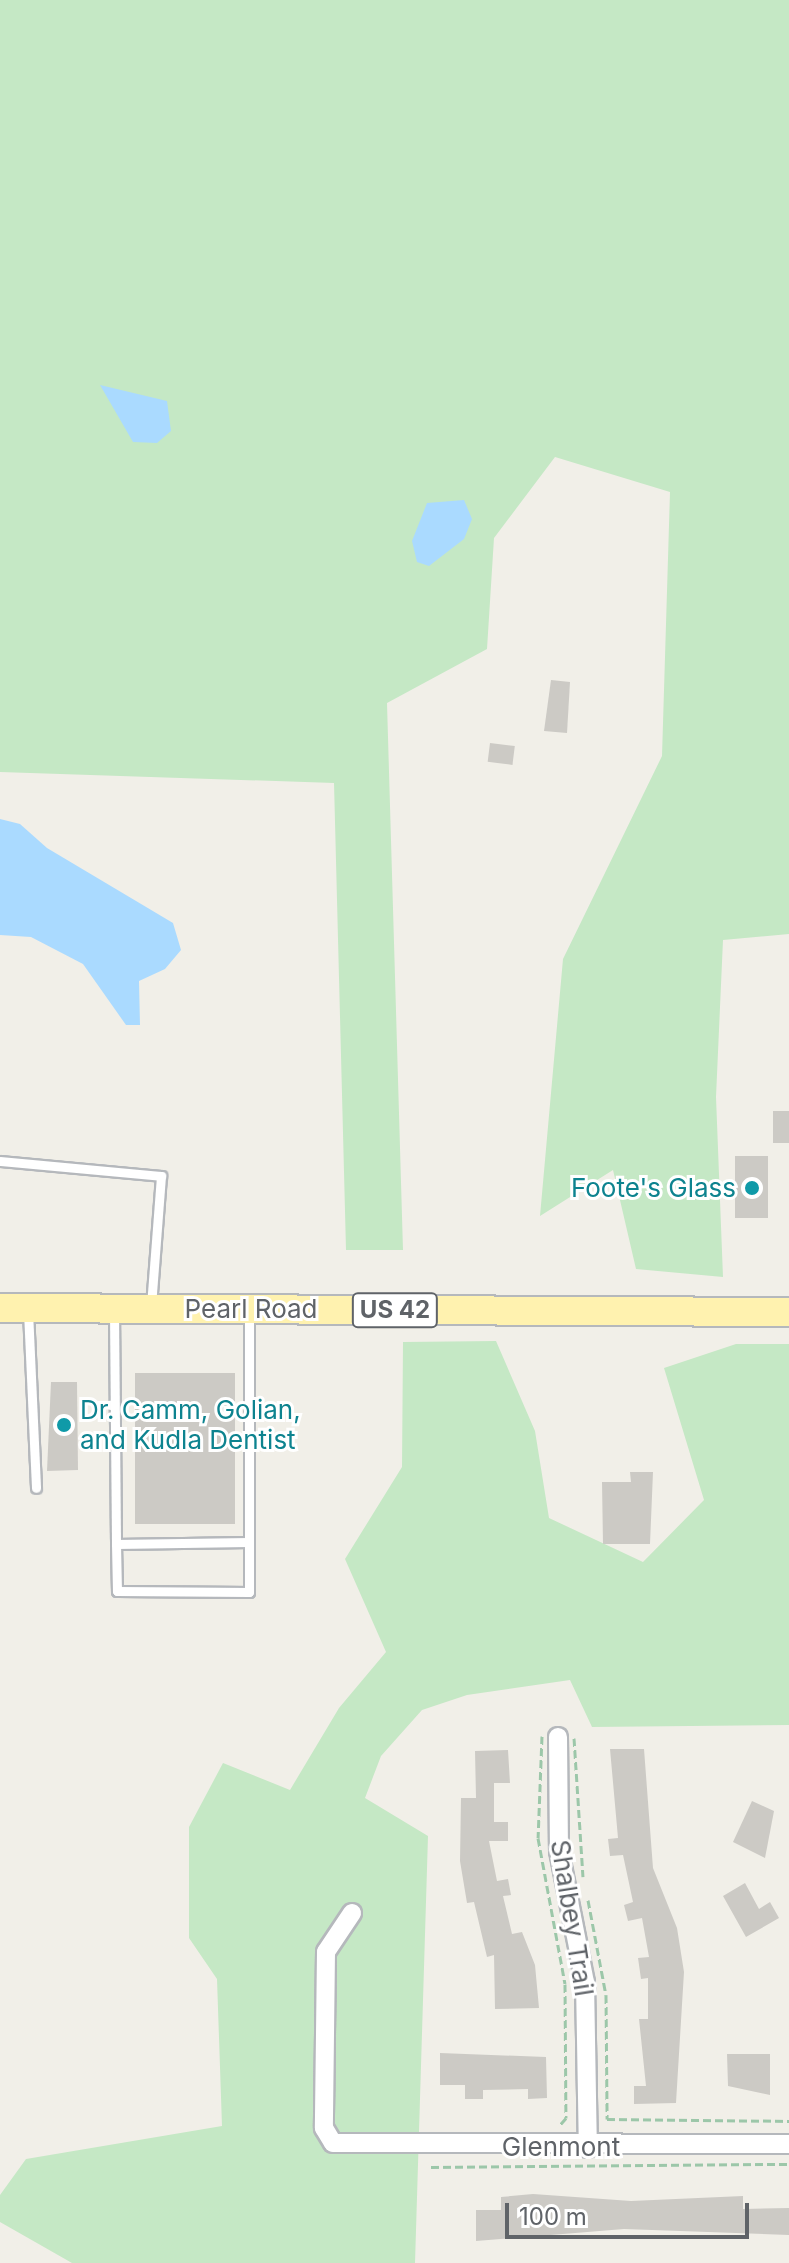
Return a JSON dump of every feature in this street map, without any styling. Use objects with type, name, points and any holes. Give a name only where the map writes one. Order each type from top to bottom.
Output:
[{"type":"main road","name":"Pearl Road","points":[[14,1308],[789,1312]]},
{"type":"street","name":"Shalbey Trail","points":[[558,1737],[559,1851],[585,1982],[588,2148]]},
{"type":"street","name":"Glenmont","points":[[352,1913],[326,1952],[324,2128],[333,2143],[588,2148],[789,2144]]},
{"type":"lane","points":[[0,1161],[161,1176],[151,1309]]},
{"type":"lane","points":[[14,1308],[36,1488]]},
{"type":"lane","points":[[114,1308],[117,1591],[249,1592],[249,1309]]},
{"type":"lane","points":[[116,1544],[249,1542]]},
{"type":"path","points":[[537,1735],[542,1876],[565,1984],[563,2125]]},
{"type":"path","points":[[613,2124],[789,2121]]},
{"type":"path","points":[[431,2167],[789,2164]]},
{"type":"green space","points":[[0,0],[789,0],[789,934],[723,940],[716,1097],[723,1277],[636,1269],[613,1170],[540,1216],[563,959],[662,756],[670,492],[555,457],[494,538],[487,649],[387,703],[403,1250],[346,1250],[334,783],[0,772]]},
{"type":"green space","points":[[496,1341],[535,1431],[549,1518],[643,1562],[704,1500],[664,1368],[736,1344],[789,1344],[789,1725],[592,1727],[570,1680],[467,1695],[422,1710],[381,1756],[365,1798],[428,1836],[415,2263],[72,2263],[0,2222],[0,2195],[26,2159],[222,2126],[217,1979],[189,1938],[189,1827],[223,1763],[290,1790],[339,1708],[386,1652],[345,1559],[402,1467],[403,1342]]},
{"type":"water","points":[[100,385],[167,401],[171,431],[157,443],[133,442]]},
{"type":"water","points":[[464,500],[472,519],[464,539],[429,566],[417,562],[412,541],[427,503]]},
{"type":"water","points":[[0,819],[20,824],[47,848],[173,923],[181,950],[165,969],[139,981],[140,1025],[126,1025],[83,964],[31,937],[0,935]]},
{"type":"building","points":[[551,680],[570,682],[567,733],[544,731]]},
{"type":"building","points":[[490,743],[515,746],[512,765],[488,762]]},
{"type":"building","points":[[773,1111],[789,1111],[789,1143],[773,1143]]},
{"type":"building","name":"Foote's Glass","points":[[735,1156],[768,1156],[768,1218],[735,1218]]},
{"type":"building","points":[[135,1373],[235,1373],[235,1524],[135,1524]]},
{"type":"building","name":"Dr. Camm, Golian, and Kudla Dentist","points":[[51,1382],[77,1382],[78,1470],[47,1471]]},
{"type":"building","points":[[630,1472],[653,1472],[650,1544],[603,1544],[602,1482],[631,1482]]},
{"type":"building","points":[[610,1749],[644,1749],[653,1868],[677,1928],[684,1972],[676,2103],[634,2104],[634,2086],[646,2086],[639,2019],[648,2019],[648,1978],[641,1979],[638,1958],[649,1957],[642,1918],[628,1921],[624,1905],[633,1902],[623,1855],[610,1856],[608,1839],[618,1838]]},
{"type":"building","points":[[508,1750],[510,1783],[494,1783],[494,1822],[508,1822],[508,1841],[489,1841],[497,1881],[508,1879],[511,1895],[503,1896],[512,1934],[522,1932],[535,1965],[539,2008],[495,2009],[494,1955],[487,1957],[474,1902],[467,1903],[460,1861],[461,1798],[476,1798],[475,1751]]},
{"type":"building","points":[[752,1801],[774,1811],[765,1858],[733,1842]]},
{"type":"building","points":[[745,1883],[759,1909],[770,1902],[779,1918],[746,1937],[723,1896]]},
{"type":"building","points":[[440,2053],[546,2057],[547,2098],[528,2099],[528,2089],[483,2090],[483,2099],[465,2099],[465,2085],[440,2085]]},
{"type":"building","points":[[727,2054],[770,2054],[770,2095],[728,2086]]},
{"type":"building","points":[[533,2194],[631,2201],[743,2196],[743,2209],[789,2208],[789,2235],[624,2229],[476,2241],[476,2210],[501,2210],[501,2197]]},
{"type":"place","name":"Foote's Glass","points":[[752,1188]]},
{"type":"place","name":"Dr. Camm, Golian, and Kudla Dentist","points":[[64,1425]]}]
